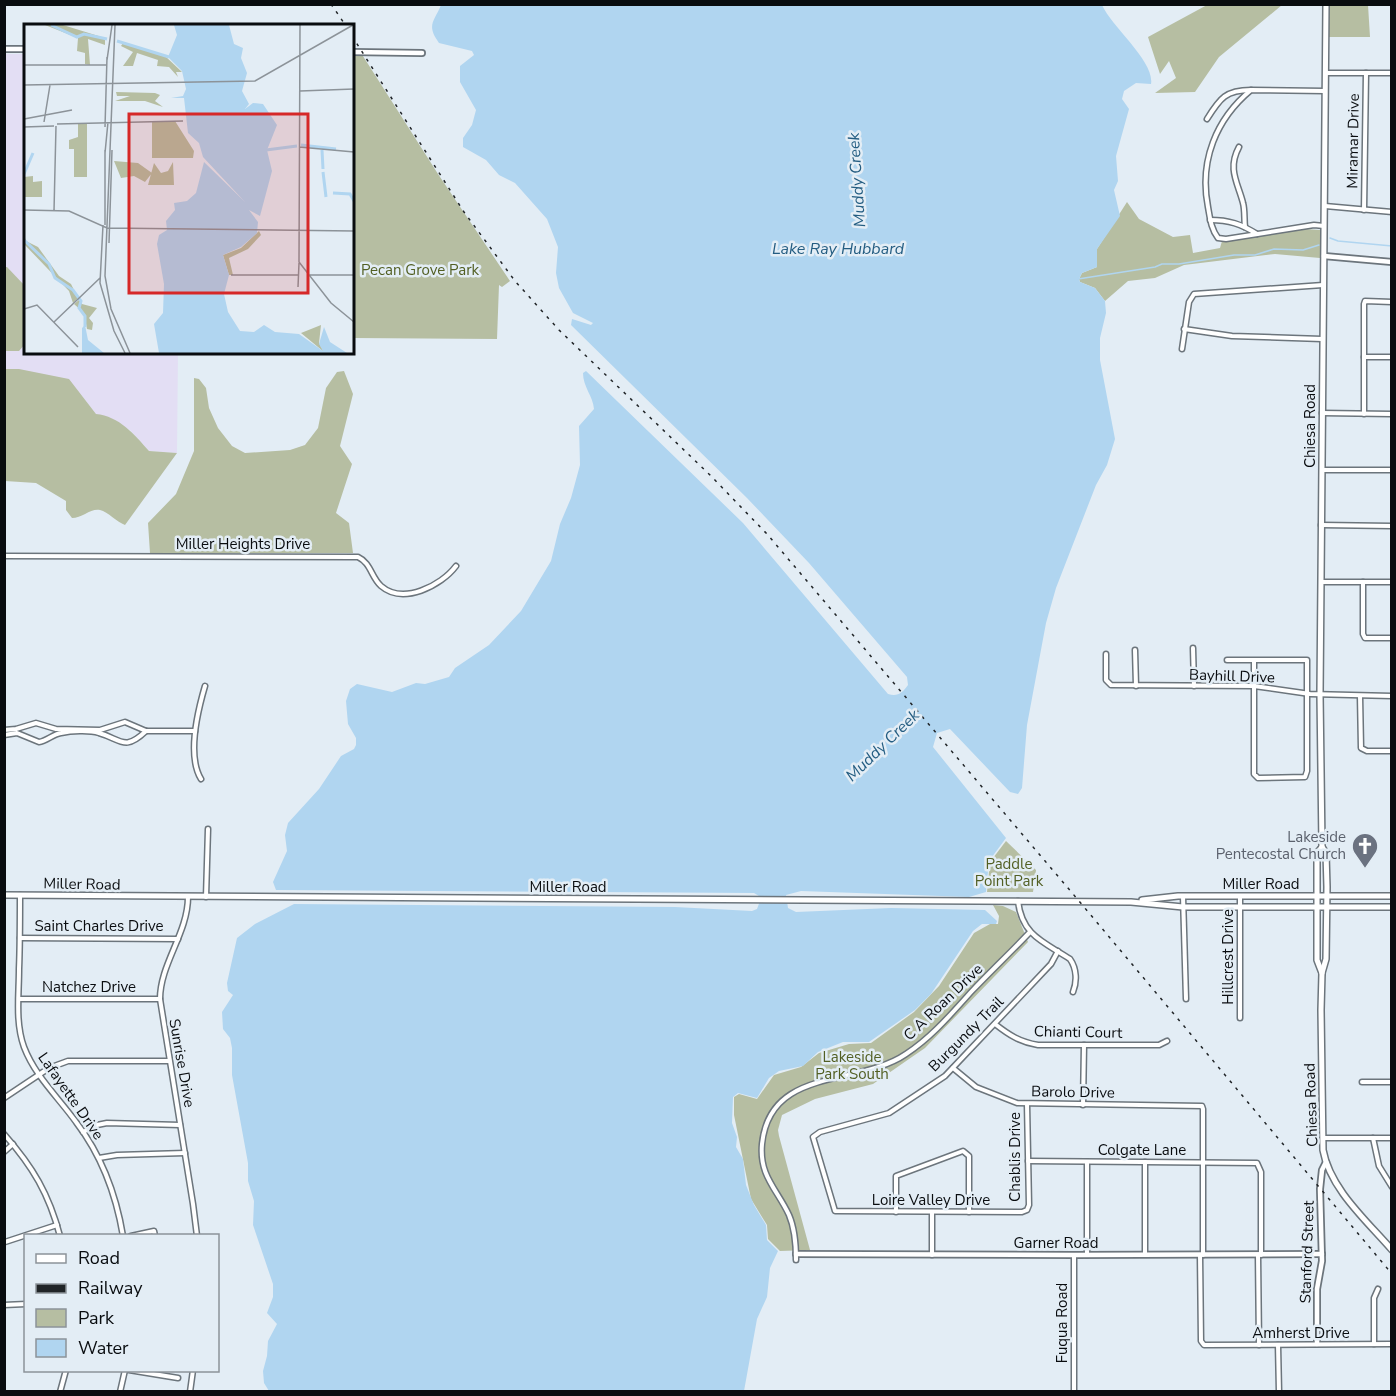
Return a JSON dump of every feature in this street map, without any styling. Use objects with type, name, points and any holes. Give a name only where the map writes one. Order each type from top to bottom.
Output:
[{"type":"main road","name":"Chiesa Road","points":[[1326,4],[1320,694],[1322,847],[1326,853],[1327,907],[1326,959],[1322,973],[1322,1138],[1326,1162],[1340,1188],[1392,1250]]},
{"type":"main road","name":"Chiesa Road","points":[[1322,847],[1317,853],[1317,960],[1322,973]]},
{"type":"main road","name":"Miller Road","points":[[4,895],[1018,901],[1131,902],[1183,907],[1392,907]]},
{"type":"main road","name":"Miller Road","points":[[1131,902],[1183,896],[1392,897]]},
{"type":"street","points":[[4,49],[24,49]]},
{"type":"street","points":[[354,52],[422,53]]},
{"type":"street","points":[[1326,74],[1392,73]]},
{"type":"street","name":"Miramar Drive","points":[[1364,210],[1366,74]]},
{"type":"street","points":[[1207,118],[1215,105],[1233,90],[1326,91]]},
{"type":"street","points":[[1251,90],[1239,100],[1219,126],[1209,148],[1206,174],[1207,200],[1214,233],[1218,238],[1226,239],[1314,225],[1324,226]]},
{"type":"street","points":[[1239,147],[1234,165],[1234,179],[1243,203],[1245,227]]},
{"type":"street","points":[[1325,206],[1392,212]]},
{"type":"street","points":[[1210,220],[1227,220],[1257,234]]},
{"type":"street","points":[[1324,256],[1392,262]]},
{"type":"street","points":[[1182,349],[1189,302],[1194,294],[1323,285]]},
{"type":"street","points":[[1364,414],[1364,304],[1365,301],[1392,302]]},
{"type":"street","points":[[1184,329],[1232,336],[1322,339]]},
{"type":"street","points":[[1364,357],[1392,357]]},
{"type":"street","points":[[1322,413],[1392,414]]},
{"type":"street","points":[[1322,470],[1392,470]]},
{"type":"street","points":[[1322,525],[1392,526]]},
{"type":"street","name":"Miller Heights Drive","points":[[4,556],[358,557],[364,560],[381,586],[392,593],[406,594],[429,588],[448,576],[456,566]]},
{"type":"street","points":[[1322,582],[1392,582]]},
{"type":"street","points":[[1362,582],[1362,630],[1365,638],[1392,638]]},
{"type":"street","points":[[1193,648],[1194,686]]},
{"type":"street","points":[[1135,650],[1136,686]]},
{"type":"street","name":"Bayhill Drive","points":[[1106,654],[1107,683],[1136,686],[1254,686],[1307,694],[1392,696]]},
{"type":"street","points":[[1227,660],[1254,660],[1307,660],[1306,774],[1301,778],[1258,778],[1254,774],[1254,660]]},
{"type":"street","points":[[201,779],[197,770],[195,731],[197,713],[206,686]]},
{"type":"street","points":[[1359,696],[1361,748],[1367,751],[1392,751]]},
{"type":"street","points":[[4,735],[17,733],[39,742],[60,733],[100,730],[125,722],[146,732],[195,731]]},
{"type":"street","points":[[4,730],[36,723],[56,729],[98,732],[118,742],[126,743],[139,738],[146,732]]},
{"type":"street","points":[[206,897],[208,829]]},
{"type":"street","name":"Lafayette Drive","points":[[20,896],[21,1036],[27,1054],[40,1075],[83,1132],[99,1158],[114,1196],[123,1234]]},
{"type":"street","points":[[1183,896],[1186,999]]},
{"type":"street","name":"Hillcrest Drive","points":[[1240,896],[1240,1018]]},
{"type":"street","name":"Sunrise Drive","points":[[188,897],[187,910],[163,979],[159,999],[196,1234]]},
{"type":"street","points":[[1018,901],[1023,924],[1030,932],[1070,959],[1074,965],[1076,984],[1073,992]]},
{"type":"street","name":"C A Roan Drive","points":[[796,1257],[793,1226],[768,1182],[763,1166],[763,1136],[768,1121],[778,1106],[790,1094],[803,1086],[873,1069],[906,1054],[930,1035],[1030,932]]},
{"type":"street","name":"Saint Charles Drive","points":[[20,938],[178,939]]},
{"type":"street","name":"Burgundy Trail","points":[[836,1210],[813,1137],[820,1132],[889,1113],[945,1076],[1051,964],[1058,951]]},
{"type":"street","name":"Natchez Drive","points":[[19,999],[159,999]]},
{"type":"street","name":"Chianti Court","points":[[994,1024],[1009,1036],[1038,1045],[1159,1045],[1167,1041]]},
{"type":"street","points":[[1083,1104],[1084,1045]]},
{"type":"street","points":[[4,1098],[49,1068],[68,1062],[169,1061]]},
{"type":"street","name":"Barolo Drive","points":[[953,1068],[976,1087],[1017,1103],[1202,1106],[1203,1162]]},
{"type":"street","points":[[1362,1082],[1392,1082]]},
{"type":"street","name":"Chablis Drive","points":[[1027,1210],[1029,1205],[1028,1104]]},
{"type":"street","points":[[83,1132],[107,1123],[180,1125]]},
{"type":"street","points":[[4,1134],[42,1184],[59,1234]]},
{"type":"street","points":[[1322,1138],[1392,1138]]},
{"type":"street","points":[[1373,1138],[1379,1166],[1392,1187]]},
{"type":"street","points":[[4,1152],[13,1144]]},
{"type":"street","points":[[896,1212],[896,1176],[963,1151],[969,1156],[969,1212]]},
{"type":"street","points":[[99,1158],[117,1155],[185,1154]]},
{"type":"street","name":"Colgate Lane","points":[[1028,1161],[1256,1162],[1261,1172],[1260,1255]]},
{"type":"street","points":[[1087,1162],[1087,1255]]},
{"type":"street","points":[[1145,1162],[1145,1254]]},
{"type":"street","points":[[1202,1255],[1203,1162]]},
{"type":"street","name":"Stanford Street","points":[[1317,1344],[1317,1289],[1322,1254],[1320,1189],[1322,1170],[1326,1162]]},
{"type":"street","name":"Loire Valley Drive","points":[[836,1210],[896,1212],[1022,1212],[1027,1210]]},
{"type":"street","points":[[932,1212],[932,1255]]},
{"type":"street","points":[[31,1234],[57,1226]]},
{"type":"street","points":[[140,1234],[154,1231],[155,1234]]},
{"type":"street","points":[[5,1242],[24,1236]]},
{"type":"street","name":"Garner Road","points":[[796,1257],[1322,1254]]},
{"type":"street","name":"Amherst Drive","points":[[1202,1255],[1201,1341],[1204,1345],[1392,1344]]},
{"type":"street","points":[[1259,1345],[1260,1255]]},
{"type":"street","name":"Fuqua Road","points":[[1074,1256],[1074,1392]]},
{"type":"street","points":[[1374,1344],[1374,1298],[1378,1289]]},
{"type":"street","points":[[4,1305],[24,1304]]},
{"type":"street","points":[[1278,1345],[1279,1392]]},
{"type":"street","points":[[60,1392],[66,1372]]},
{"type":"street","points":[[120,1392],[127,1372]]},
{"type":"street","points":[[155,1372],[178,1378]]},
{"type":"street","points":[[190,1392],[193,1372]]},
{"type":"shaded area","points":[[5,54],[24,54],[24,354],[178,354],[177,453],[149,451],[130,430],[96,414],[82,396],[5,369]]},
{"type":"green space","points":[[1207,5],[1282,5],[1219,57],[1195,92],[1155,93],[1176,78],[1169,61],[1160,74],[1148,37]]},
{"type":"green space","points":[[1329,5],[1368,5],[1370,37],[1329,37]]},
{"type":"green space","name":"Pecan Grove Park","points":[[354,53],[361,53],[510,281],[502,287],[499,285],[497,339],[354,338]]},
{"type":"green space","points":[[1127,202],[1139,219],[1173,237],[1190,235],[1193,253],[1220,248],[1222,241],[1305,229],[1320,230],[1320,258],[1275,254],[1184,265],[1155,278],[1128,281],[1105,301],[1095,288],[1080,282],[1079,279],[1082,273],[1097,267],[1097,249]]},
{"type":"green space","points":[[4,267],[7,267],[24,285],[24,345],[19,351],[5,351]]},
{"type":"green space","points":[[4,369],[19,369],[69,379],[96,414],[119,422],[149,451],[177,453],[125,525],[100,510],[93,510],[72,518],[66,510],[66,501],[36,483],[5,481]]},
{"type":"green space","points":[[344,371],[353,394],[340,446],[352,464],[336,513],[349,523],[353,553],[150,553],[148,523],[176,494],[194,451],[194,378],[199,379],[206,388],[209,408],[218,428],[232,446],[245,453],[290,450],[305,445],[318,428],[326,388],[337,372]]},
{"type":"green space","name":"Paddle Point Park","points":[[1006,841],[1036,870],[1033,892],[987,892],[990,862]]},
{"type":"green space","name":"Lakeside Park South","points":[[993,905],[1003,906],[1016,912],[1028,942],[925,1048],[873,1084],[815,1099],[782,1115],[778,1130],[779,1136],[810,1250],[780,1251],[768,1239],[767,1225],[751,1199],[734,1115],[734,1097],[739,1094],[757,1099],[774,1075],[801,1067],[819,1053],[849,1044],[871,1043],[914,1012],[939,986],[974,933],[990,924],[998,924],[999,916]]},
{"type":"water","name":"Lake Ray Hubbard","points":[[441,5],[1102,5],[1114,24],[1140,55],[1150,75],[1151,84],[1136,83],[1124,91],[1122,99],[1129,109],[1116,156],[1118,181],[1114,190],[1120,216],[1097,249],[1097,267],[1082,273],[1079,279],[1080,282],[1095,288],[1105,301],[1106,313],[1100,338],[1100,360],[1115,439],[1107,465],[1096,485],[1056,588],[1046,623],[1027,725],[1022,788],[1018,794],[1010,792],[950,729],[937,733],[933,747],[1006,838],[989,861],[986,892],[969,897],[801,891],[786,895],[788,908],[796,912],[891,908],[985,910],[997,921],[996,924],[982,924],[973,931],[931,994],[915,1010],[869,1042],[843,1042],[818,1052],[803,1066],[779,1071],[769,1078],[757,1098],[738,1093],[733,1097],[732,1123],[737,1137],[736,1147],[743,1159],[746,1185],[766,1225],[767,1240],[778,1251],[770,1268],[767,1297],[757,1319],[744,1391],[269,1391],[264,1383],[263,1371],[268,1341],[277,1324],[267,1313],[273,1297],[273,1284],[253,1225],[254,1201],[248,1181],[248,1163],[232,1075],[232,1048],[230,1038],[223,1029],[222,1012],[233,995],[228,991],[227,983],[237,938],[255,924],[294,904],[675,907],[752,911],[757,909],[760,901],[759,896],[754,893],[276,890],[273,882],[287,851],[285,835],[288,823],[319,789],[341,756],[354,749],[356,745],[356,738],[348,724],[346,701],[350,689],[357,684],[392,692],[416,683],[425,684],[449,677],[455,668],[489,645],[521,611],[551,561],[560,524],[571,498],[580,465],[579,426],[594,409],[583,373],[586,371],[743,523],[888,694],[900,694],[908,685],[907,677],[809,563],[747,498],[571,325],[572,319],[591,325],[593,323],[573,313],[559,288],[556,273],[558,247],[547,219],[515,183],[499,175],[486,160],[463,147],[463,138],[472,125],[476,110],[460,82],[460,66],[474,55],[472,51],[439,43],[435,37],[432,28]]},
{"type":"waterway","points":[[1330,238],[1338,241],[1392,246]]},
{"type":"waterway","points":[[1078,279],[1162,264],[1179,264],[1234,255],[1255,255],[1274,249],[1303,250],[1319,245]]},
{"type":"railway","points":[[331,4],[345,24]]},
{"type":"railway","points":[[354,39],[464,212],[515,281],[559,330],[711,476],[767,534],[1392,1274]]},
{"type":"place","name":"Lakeside Pentecostal Church","points":[[1365,869]]},
{"type":"water label","name":"Muddy Creek","points":[[856,180]]},
{"type":"water label","name":"Muddy Creek","points":[[882,745]]}]
